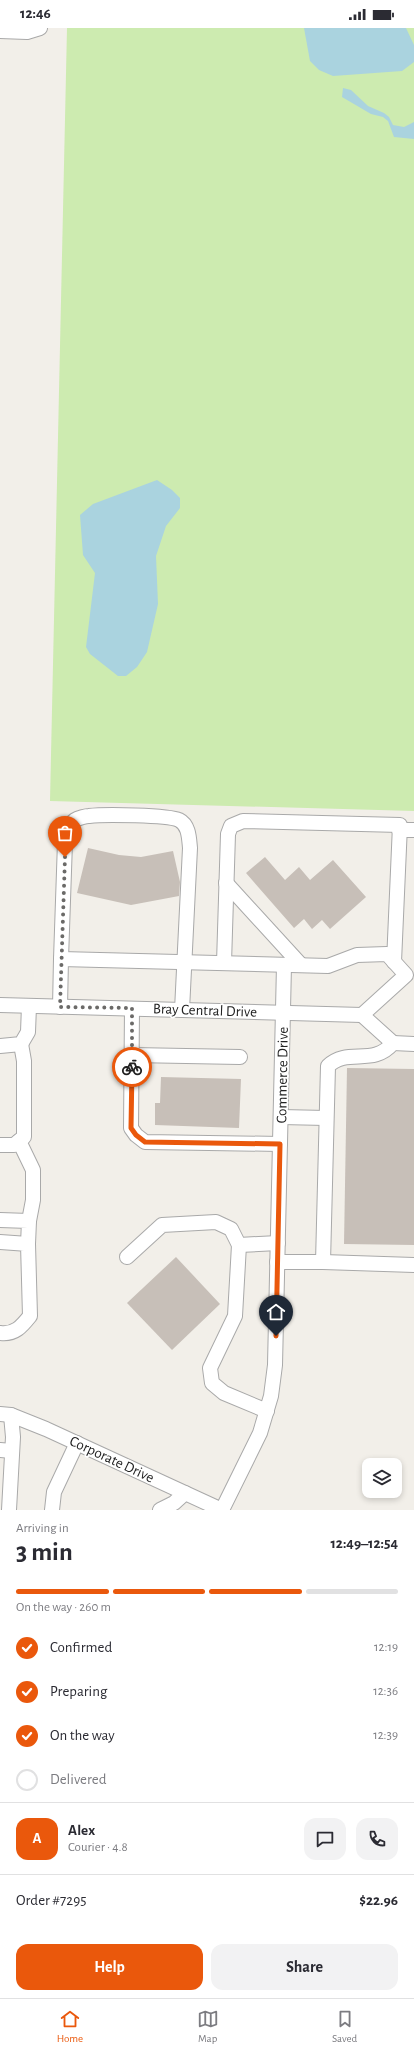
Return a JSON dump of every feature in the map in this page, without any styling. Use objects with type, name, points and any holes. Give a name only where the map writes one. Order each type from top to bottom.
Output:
[{"type":"street","points":[[0,31],[27,32],[40,28]]},
{"type":"street","points":[[60,1007],[66,842],[68,828],[75,820],[88,816],[132,816],[162,817],[180,820],[186,827],[189,836],[190,848],[183,962],[182,1010]]},
{"type":"street","points":[[224,963],[228,834],[231,826],[244,821],[400,825],[394,962]]},
{"type":"street","points":[[399,830],[414,830]]},
{"type":"street","points":[[226,883],[302,965]]},
{"type":"street","points":[[61,959],[328,966],[357,955],[387,954],[394,962],[410,973],[362,1015],[393,1043],[414,1044]]},
{"type":"street","name":"Commerce Drive","points":[[222,1510],[260,1433],[271,1396],[275,1365],[284,965]]},
{"type":"street","name":"Bray Central Drive","points":[[0,1005],[362,1015]]},
{"type":"street","points":[[0,1146],[14,1146],[24,1137],[24,1060],[21,1044],[28,1032],[29,1006]]},
{"type":"street","points":[[132,1008],[131,1128],[136,1135],[145,1142],[280,1144]]},
{"type":"street","points":[[323,1262],[328,1066],[334,1060],[342,1058],[382,1054],[393,1043]]},
{"type":"street","points":[[0,1046],[21,1044]]},
{"type":"street","points":[[132,1055],[240,1057]]},
{"type":"street","points":[[281,1117],[326,1118]]},
{"type":"street","points":[[0,1333],[6,1334],[19,1329],[30,1316],[28,1244],[29,1221],[33,1200],[33,1170],[19,1141]]},
{"type":"street","points":[[0,1220],[29,1221]]},
{"type":"street","points":[[127,1257],[162,1225],[216,1222],[231,1229],[239,1245],[235,1316],[210,1368],[212,1383],[224,1393],[266,1411]]},
{"type":"street","points":[[0,1242],[28,1244]]},
{"type":"street","points":[[239,1245],[278,1244]]},
{"type":"street","points":[[277,1262],[414,1265]]},
{"type":"street","points":[[5,1414],[9,1510]]},
{"type":"street","name":"Corporate Drive","points":[[5,1414],[77,1443],[222,1510]]},
{"type":"street","points":[[52,1510],[54,1492],[77,1443]]},
{"type":"street","points":[[160,1510],[174,1503],[185,1493]]},
{"type":"green space","points":[[67,28],[414,28],[414,811],[50,801]]},
{"type":"water","points":[[304,28],[406,28],[414,45],[414,62],[402,71],[333,76],[319,70],[310,61]]},
{"type":"water","points":[[343,88],[351,90],[368,106],[384,113],[389,117],[393,125],[404,127],[414,122],[414,139],[394,137],[388,121],[383,117],[371,114],[342,97]]},
{"type":"water","points":[[157,480],[172,490],[180,498],[180,508],[166,526],[156,556],[158,604],[147,652],[137,667],[126,676],[118,676],[90,654],[86,647],[95,573],[83,555],[80,515],[93,504]]},
{"type":"building","points":[[88,848],[119,855],[141,857],[173,851],[180,882],[179,896],[131,905],[77,893]]},
{"type":"building","points":[[265,857],[285,880],[299,867],[310,880],[333,860],[366,897],[330,929],[322,920],[312,929],[304,919],[294,928],[246,873]]},
{"type":"building","points":[[347,1068],[414,1069],[414,1245],[344,1244]]},
{"type":"building","points":[[161,1077],[241,1079],[239,1128],[155,1125],[155,1103],[160,1103]]},
{"type":"building","points":[[176,1257],[220,1304],[172,1350],[127,1303]]},
{"type":"way so far","points":[[65,857],[60,1007],[132,1008],[132,1067]]},
{"type":"route","points":[[132,1067],[131,1128],[136,1135],[145,1142],[280,1144],[276,1336]]}]
